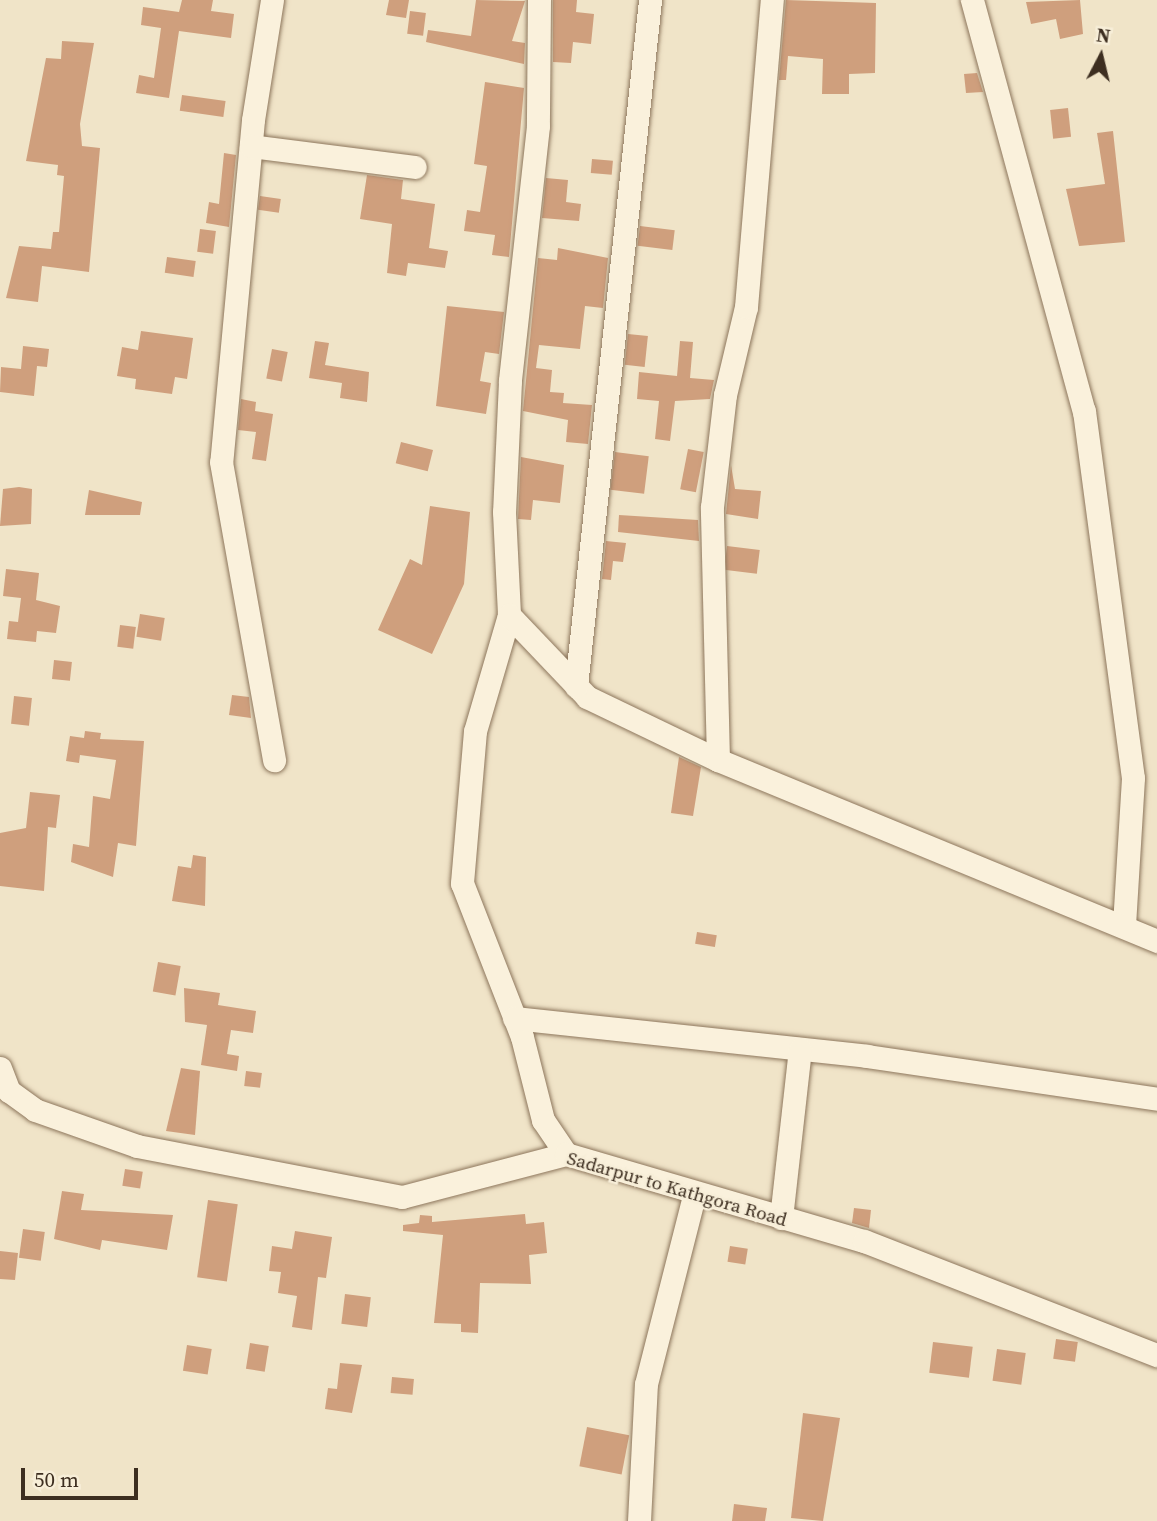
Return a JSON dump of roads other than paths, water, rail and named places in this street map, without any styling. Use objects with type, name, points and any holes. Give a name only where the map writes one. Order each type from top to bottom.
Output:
[{"type":"street","points":[[272,0],[251,146],[221,462],[274,760]]},
{"type":"street","points":[[540,0],[538,126],[510,394],[504,512],[509,615],[475,731],[462,883],[514,1018],[543,1120],[566,1154]]},
{"type":"street","points":[[576,686],[607,442],[650,0]]},
{"type":"street","points":[[718,760],[712,507],[725,395],[746,307],[772,0]]},
{"type":"street","points":[[972,0],[1084,411],[1133,778],[1124,927]]},
{"type":"street","points":[[251,146],[415,167]]},
{"type":"street","points":[[509,615],[587,697],[718,760],[1157,941]]},
{"type":"street","points":[[514,1018],[800,1049],[1157,1099]]},
{"type":"street","points":[[781,1218],[800,1049]]},
{"type":"street","name":"Sadarpur to Kathgora Road","points":[[0,1068],[9,1091],[35,1110],[137,1146],[402,1197],[566,1154],[694,1195],[864,1241],[1157,1355]]},
{"type":"street","points":[[639,1521],[646,1384],[694,1195]]}]
